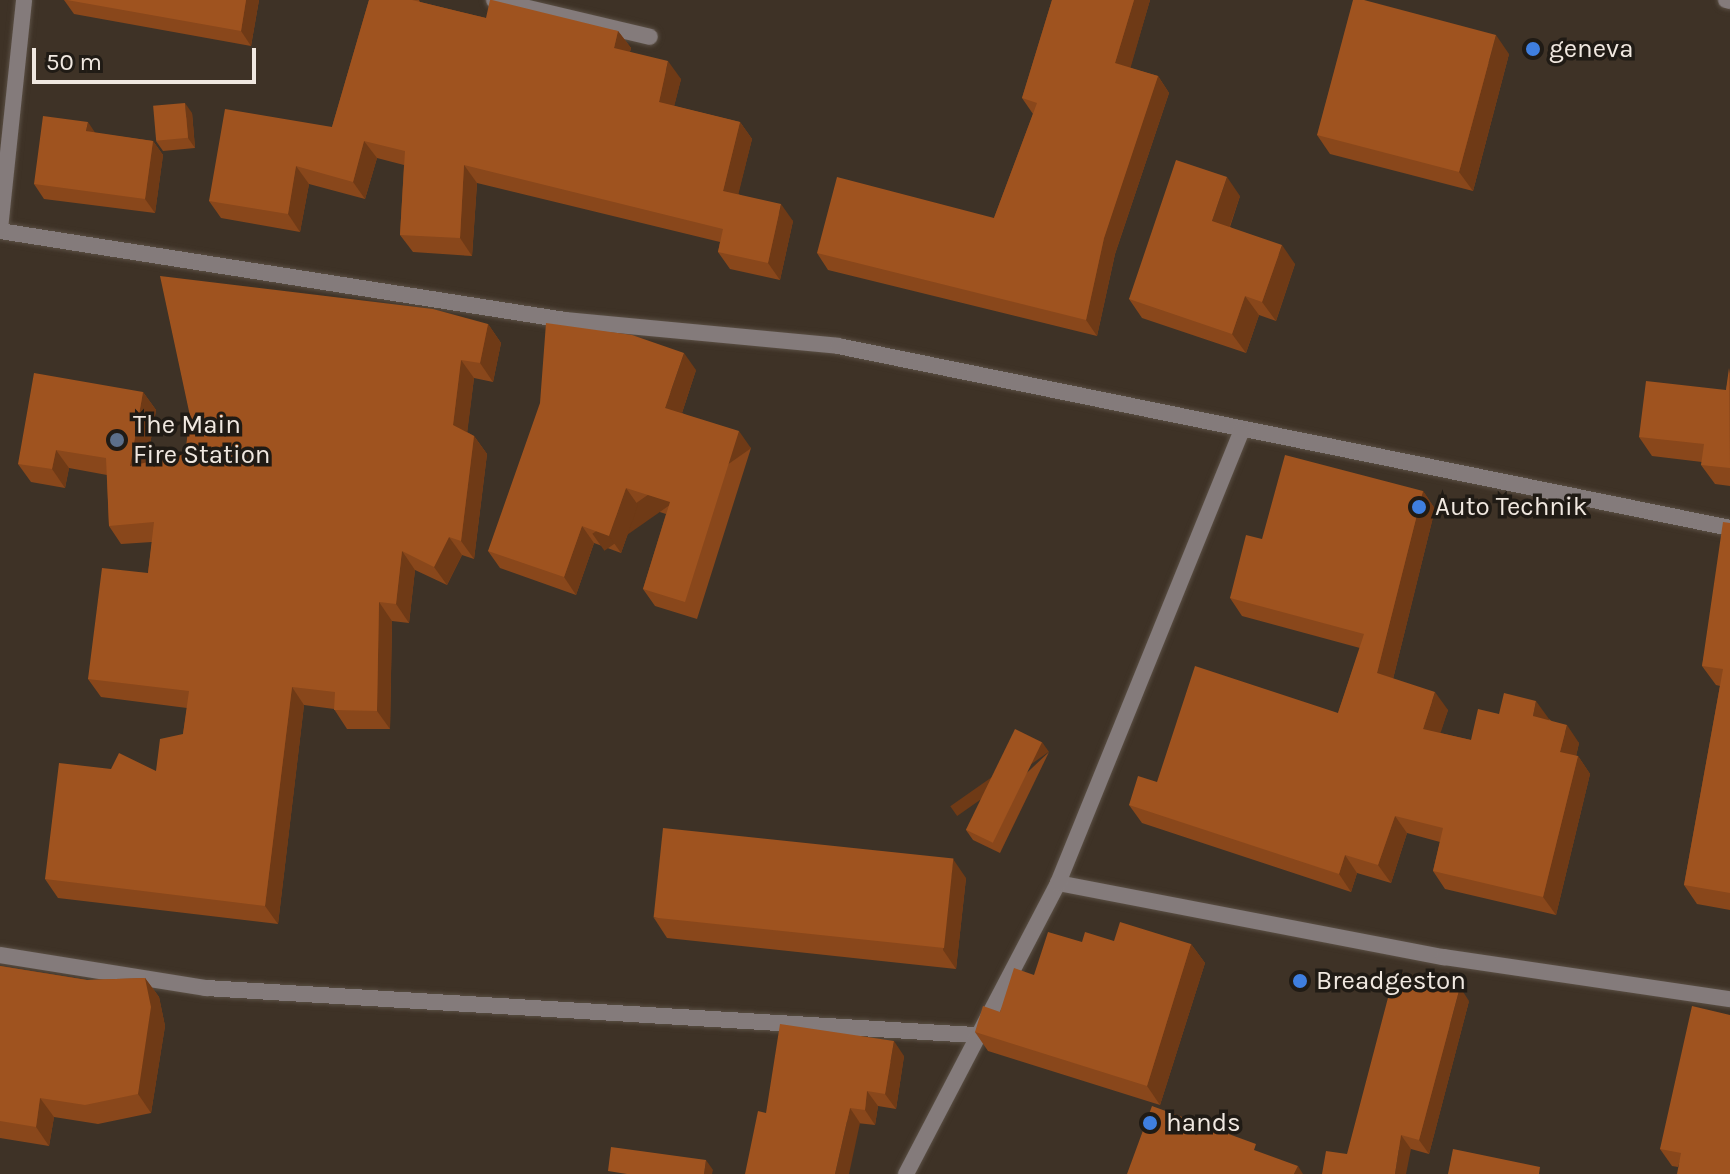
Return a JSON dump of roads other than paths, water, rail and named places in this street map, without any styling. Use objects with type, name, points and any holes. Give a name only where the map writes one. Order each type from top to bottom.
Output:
[{"type":"street","points":[[24,0],[0,230],[565,320],[838,346],[1730,528]]},
{"type":"street","points":[[494,0],[650,37]]},
{"type":"street","points":[[906,1174],[974,1035],[1058,883],[1242,429]]},
{"type":"street","points":[[1058,883],[1444,957],[1730,999]]},
{"type":"street","points":[[0,955],[206,988],[974,1035]]},
{"type":"place","name":"geneva","points":[[1533,49]]},
{"type":"place","name":"The Main Fire Station","points":[[117,440]]},
{"type":"place","name":"Auto Technik","points":[[1419,507]]},
{"type":"place","name":"Breadgeston","points":[[1300,981]]},
{"type":"place","name":"hands","points":[[1150,1123]]}]
